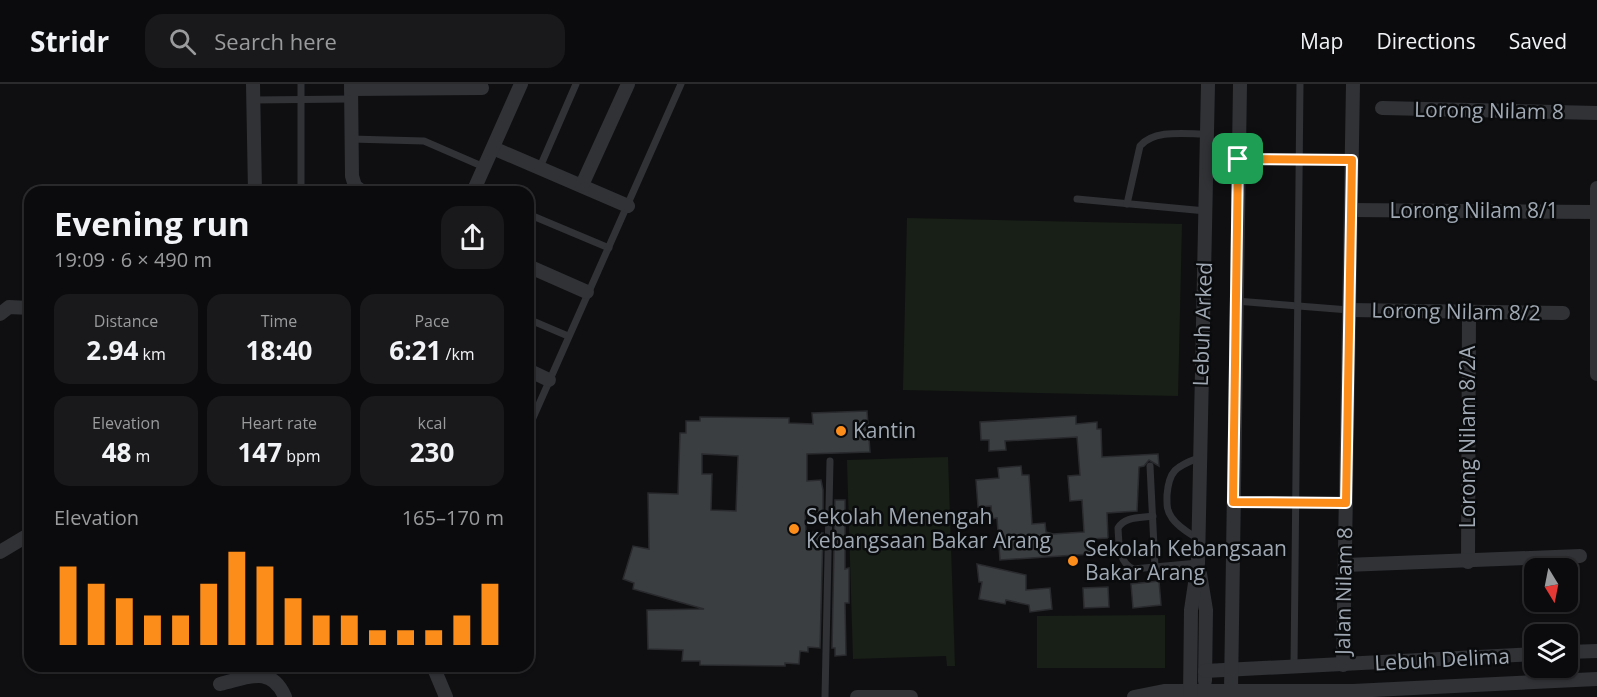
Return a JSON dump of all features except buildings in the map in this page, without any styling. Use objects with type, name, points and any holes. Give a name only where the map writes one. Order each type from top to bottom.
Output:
[{"type":"street","points":[[253,84],[255,186]]},
{"type":"street","points":[[477,186],[521,84]]},
{"type":"street","points":[[582,185],[628,84]]},
{"type":"street","name":"Lebuh Arked","points":[[1190,694],[1191,610],[1198,563],[1198,458],[1207,211],[1208,84]]},
{"type":"street","name":"Lebuh Arked","points":[[1231,691],[1240,84]]},
{"type":"street","name":"Jalan Nilam 8","points":[[1343,665],[1353,84]]},
{"type":"street","points":[[355,186],[352,176],[350,139],[350,90],[482,88]]},
{"type":"street","name":"Lorong Nilam 8","points":[[1382,108],[1597,113]]},
{"type":"street","points":[[494,148],[628,206]]},
{"type":"street","points":[[1597,188],[1597,374]]},
{"type":"street","name":"Lorong Nilam 8/1","points":[[1351,210],[1596,212]]},
{"type":"street","points":[[534,269],[587,292]]},
{"type":"street","points":[[0,314],[9,307],[24,308]]},
{"type":"street","name":"Lorong Nilam 8/2","points":[[1349,310],[1563,313]]},
{"type":"street","name":"Lorong Nilam 8/2A","points":[[1468,562],[1469,313]]},
{"type":"street","points":[[534,373],[549,380]]},
{"type":"street","points":[[0,552],[24,538]]},
{"type":"street","points":[[1345,565],[1580,556]]},
{"type":"street","name":"Lebuh Arked","points":[[1198,563],[1206,610],[1205,694]]},
{"type":"street","points":[[1578,652],[1597,651]]},
{"type":"street","name":"Lebuh Delima","points":[[1205,671],[1524,655]]},
{"type":"street","points":[[436,672],[446,697]]},
{"type":"street","points":[[220,684],[265,675],[275,681],[285,697]]},
{"type":"street","name":"Lebuh Delima","points":[[1134,697],[1164,691],[1205,694],[1231,691],[1460,690],[1597,679]]},
{"type":"street","name":"Lebuh Delima","points":[[1326,697],[1353,691]]},
{"type":"street","points":[[857,697],[912,697]]},
{"type":"lane","points":[[301,84],[301,186]]},
{"type":"lane","points":[[540,167],[576,84]]},
{"type":"lane","points":[[534,415],[681,84]]},
{"type":"lane","points":[[1294,667],[1300,84]]},
{"type":"lane","points":[[253,100],[302,99],[350,90]]},
{"type":"lane","points":[[1127,204],[1140,146],[1145,140],[1170,134],[1206,134]]},
{"type":"lane","points":[[350,139],[424,141],[484,167]]},
{"type":"lane","points":[[1238,159],[1352,160]]},
{"type":"lane","points":[[1077,198],[1207,211]]},
{"type":"lane","points":[[534,217],[609,248]]},
{"type":"lane","points":[[1236,301],[1298,308],[1349,310]]},
{"type":"lane","points":[[534,322],[568,336]]},
{"type":"lane","points":[[1198,458],[1180,465],[1173,472],[1168,480],[1166,506],[1176,524],[1198,539]]},
{"type":"lane","points":[[825,697],[830,461]]},
{"type":"lane","points":[[1150,466],[1155,567]]},
{"type":"lane","points":[[1233,502],[1346,503]]},
{"type":"lane","points":[[1153,516],[1128,519],[1118,528],[1121,558],[1126,566],[1132,569],[1198,563]]},
{"type":"shaded area","points":[[907,218],[1182,224],[1178,396],[903,390]]},
{"type":"shaded area","points":[[948,457],[955,666],[947,666],[946,656],[853,659],[847,460]]},
{"type":"shaded area","points":[[1165,615],[1165,668],[1037,668],[1037,616]]},
{"type":"place","name":"Kantin","points":[[841,431]]},
{"type":"place","name":"Sekolah Menengah Kebangsaan Bakar Arang","points":[[794,529]]},
{"type":"place","name":"Sekolah Kebangsaan Bakar Arang","points":[[1073,561]]},
{"type":"route","points":[[1238,159],[1352,160],[1346,503],[1233,502],[1238,159]]}]
